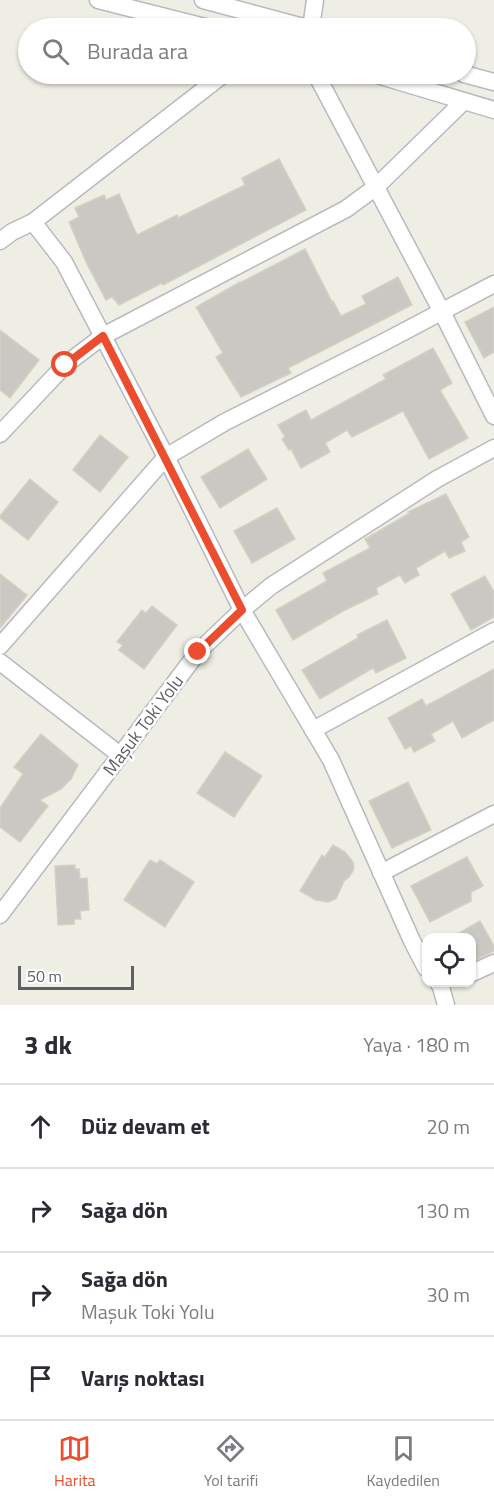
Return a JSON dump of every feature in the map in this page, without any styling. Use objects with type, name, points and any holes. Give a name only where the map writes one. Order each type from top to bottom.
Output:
[{"type":"street","points":[[98,0],[169,18]]},
{"type":"street","points":[[203,0],[271,18]]},
{"type":"street","points":[[311,18],[315,0]]},
{"type":"street","points":[[476,77],[494,82]]},
{"type":"street","points":[[0,241],[12,232],[33,222],[211,84]]},
{"type":"street","points":[[321,84],[494,416]]},
{"type":"street","points":[[407,84],[494,110]]},
{"type":"street","points":[[0,434],[65,365],[103,336],[346,209],[376,187],[464,101]]},
{"type":"street","points":[[33,222],[64,262],[166,457],[242,610],[331,760],[422,960]]},
{"type":"street","points":[[0,646],[166,457],[225,422],[494,284]]},
{"type":"street","name":"Maşuk Toki Yolu","points":[[0,915],[198,652],[242,610],[280,579],[437,479],[494,448]]},
{"type":"street","points":[[313,730],[494,631]]},
{"type":"street","points":[[0,662],[120,755]]},
{"type":"street","points":[[381,873],[494,814]]},
{"type":"street","points":[[476,971],[494,963]]},
{"type":"street","points":[[444,987],[446,1005]]},
{"type":"building","points":[[279,159],[306,210],[163,285],[162,283],[119,305],[112,297],[106,300],[69,222],[79,217],[75,208],[104,195],[106,200],[119,194],[137,235],[245,185],[242,178]]},
{"type":"building","points":[[305,249],[341,316],[366,304],[362,296],[398,277],[412,305],[288,368],[291,373],[241,397],[216,357],[223,353],[196,307]]},
{"type":"building","points":[[494,307],[494,352],[484,358],[465,322]]},
{"type":"building","points":[[0,330],[39,360],[10,398],[0,390]]},
{"type":"building","points":[[433,348],[452,383],[440,390],[468,438],[429,459],[403,411],[352,437],[347,430],[325,443],[330,452],[301,468],[291,449],[289,450],[282,439],[285,437],[278,425],[306,410],[311,420],[386,379],[383,375]]},
{"type":"building","points":[[100,435],[128,457],[100,492],[73,470]]},
{"type":"building","points":[[248,449],[267,479],[220,508],[201,477]]},
{"type":"building","points":[[30,479],[58,502],[28,540],[0,516]]},
{"type":"building","points":[[446,494],[469,537],[461,542],[465,551],[449,558],[445,551],[416,568],[419,575],[405,583],[400,575],[376,588],[378,594],[293,640],[276,610],[327,581],[323,573],[370,548],[365,539],[410,513],[408,512]]},
{"type":"building","points":[[277,508],[295,539],[252,563],[234,531]]},
{"type":"building","points":[[0,574],[27,595],[0,628]]},
{"type":"building","points":[[485,576],[494,592],[494,617],[471,630],[451,594]]},
{"type":"building","points":[[152,606],[177,625],[144,669],[119,650],[123,645],[117,642],[142,610],[146,613]]},
{"type":"building","points":[[387,620],[406,658],[376,673],[373,668],[320,699],[302,670],[358,638],[357,635]]},
{"type":"building","points":[[494,669],[494,720],[462,738],[453,721],[431,734],[435,741],[414,752],[411,746],[405,749],[388,718],[422,699],[426,706]]},
{"type":"building","points":[[41,734],[78,765],[71,779],[61,789],[40,800],[48,806],[20,842],[0,827],[0,808],[23,774],[14,767]]},
{"type":"building","points":[[225,752],[262,776],[234,817],[197,793]]},
{"type":"building","points":[[408,782],[431,830],[392,848],[369,801]]},
{"type":"building","points":[[333,845],[345,852],[353,862],[354,869],[344,881],[336,899],[328,902],[316,900],[300,891],[322,855],[325,857]]},
{"type":"building","points":[[467,857],[483,886],[471,892],[471,901],[430,922],[411,886]]},
{"type":"building","points":[[150,860],[157,864],[160,860],[194,882],[165,927],[124,900]]},
{"type":"building","points":[[75,865],[75,869],[79,869],[80,879],[87,878],[89,910],[80,911],[81,919],[74,919],[74,924],[58,925],[55,866]]},
{"type":"building","points":[[480,921],[494,946],[494,951],[476,960],[476,933],[459,933]]},
{"type":"route","points":[[65,365],[103,336],[242,610],[198,652]]}]
